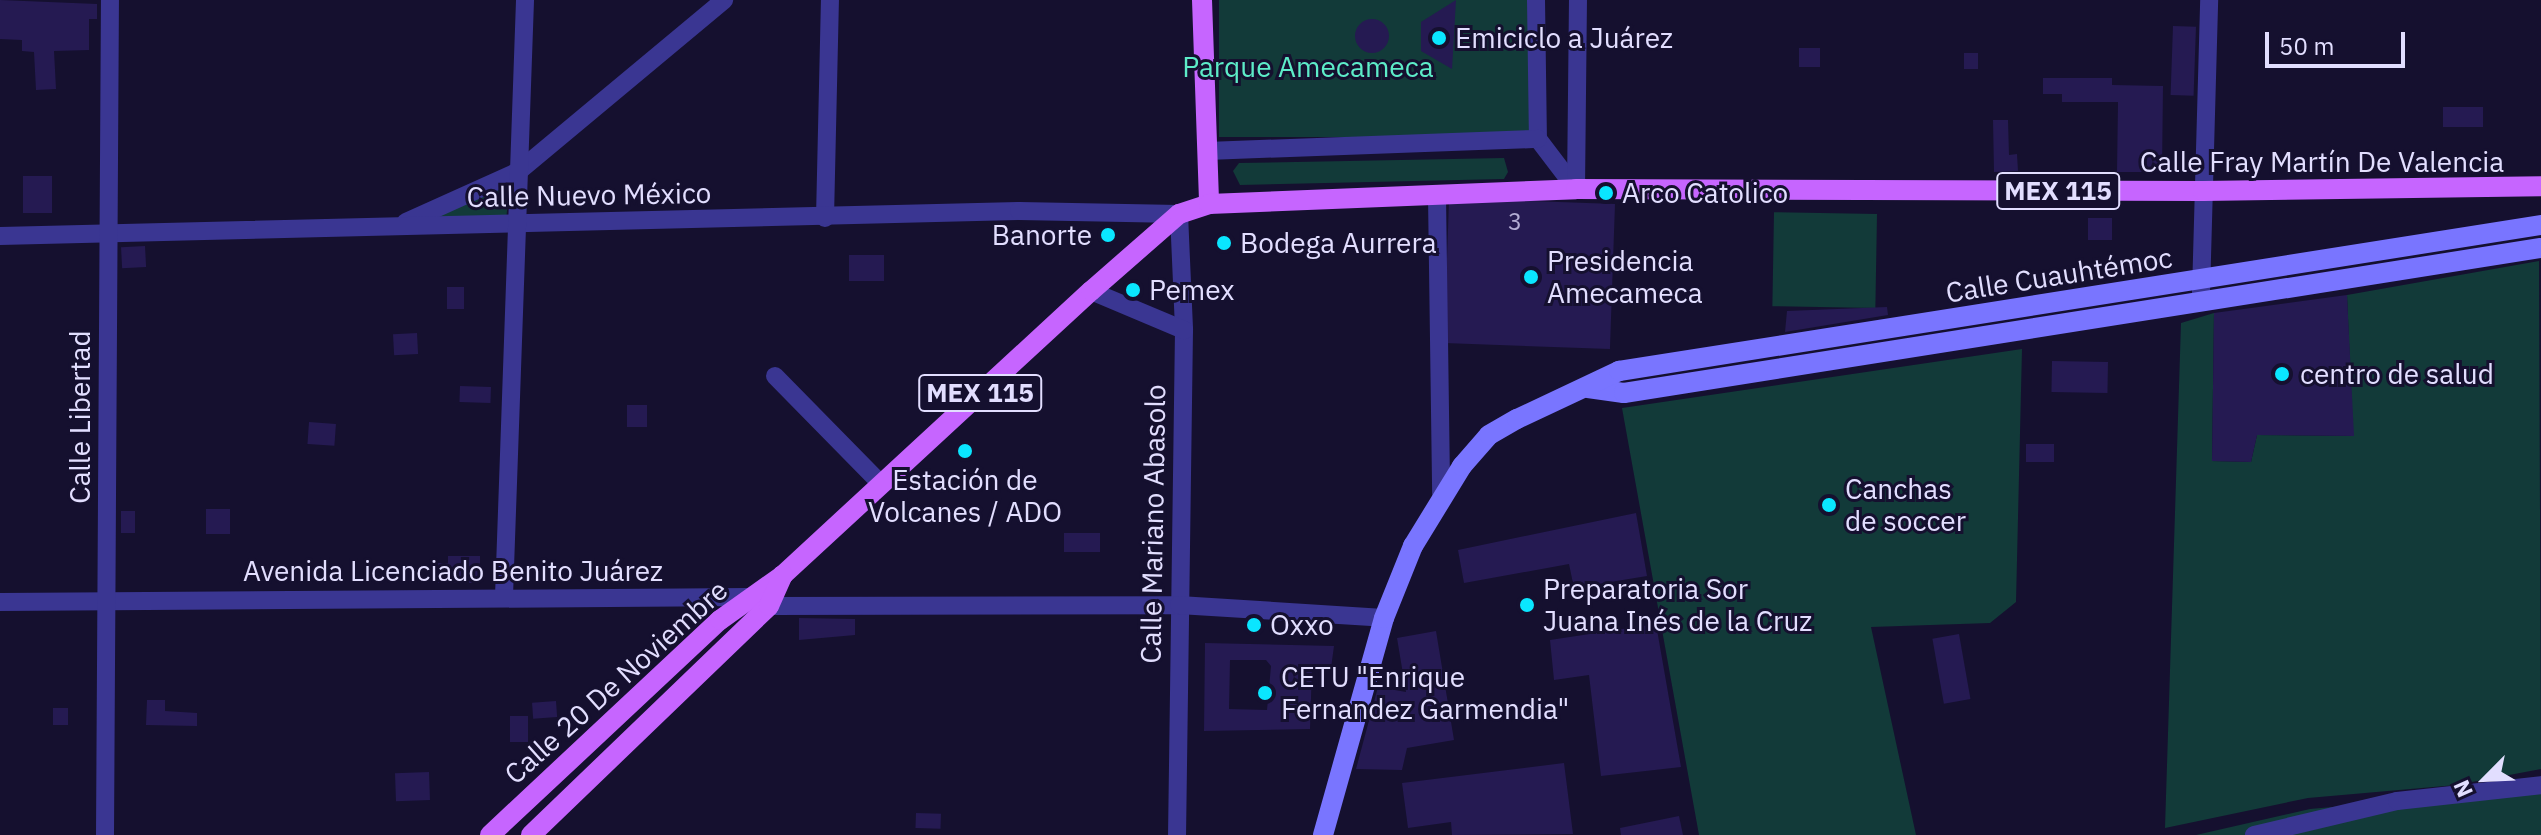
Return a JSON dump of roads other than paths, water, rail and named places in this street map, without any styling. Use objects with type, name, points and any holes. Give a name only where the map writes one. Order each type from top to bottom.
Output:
[{"type":"main road","points":[[1202,0],[1209,204]]},
{"type":"main road","name":"Calle Fray Martín De Valencia","points":[[1576,189],[2203,191],[2541,186]]},
{"type":"main road","name":"MEX 115","points":[[1209,204],[1576,189]]},
{"type":"main road","name":"Calle 20 De Noviembre","points":[[490,835],[749,597],[783,575],[1091,291],[1179,214],[1209,204]]},
{"type":"main road","name":"Calle Cuauhtémoc","points":[[1323,835],[1384,618],[1413,546],[1441,494],[1489,435],[1619,371],[2541,225]]},
{"type":"main road","name":"Calle Cuauhtémoc","points":[[1588,388],[1624,393],[2338,283],[2541,248]]},
{"type":"main road","points":[[2334,259],[2338,283]]},
{"type":"main road","points":[[2004,312],[2008,334]]},
{"type":"main road","points":[[1805,342],[1810,364]]},
{"type":"main road","name":"Calle 20 De Noviembre","points":[[531,835],[769,606],[783,575]]},
{"type":"street","name":"Calle Libertad","points":[[105,835],[110,0]]},
{"type":"street","points":[[504,596],[525,0]]},
{"type":"street","points":[[396,226],[519,171],[724,0]]},
{"type":"street","points":[[825,218],[830,0]]},
{"type":"street","points":[[1536,0],[1538,139],[1576,189]]},
{"type":"street","points":[[1576,189],[1578,0]]},
{"type":"street","points":[[2201,304],[2209,0]]},
{"type":"street","points":[[1207,151],[1538,139]]},
{"type":"street","points":[[1437,196],[1441,494]]},
{"type":"street","name":"Calle Nuevo México","points":[[0,236],[517,226],[1019,211],[1179,214]]},
{"type":"street","name":"Calle Mariano Abasolo","points":[[1177,835],[1184,330],[1179,214]]},
{"type":"street","points":[[1091,291],[1184,330]]},
{"type":"street","points":[[775,376],[881,484]]},
{"type":"street","name":"Avenida Licenciado Benito Juárez","points":[[0,602],[504,596],[749,597],[769,606],[1179,605],[1384,618]]},
{"type":"street","points":[[2254,835],[2397,801],[2541,785]]},
{"type":"place","name":"Emiciclo a Juárez","points":[[1439,38]]},
{"type":"place","name":"Arco Catolico","points":[[1606,193]]},
{"type":"place","name":"Banorte","points":[[1108,235]]},
{"type":"place","name":"Bodega Aurrera","points":[[1224,243]]},
{"type":"place","name":"Presidencia Amecameca","points":[[1531,277]]},
{"type":"place","name":"Pemex","points":[[1133,290]]},
{"type":"place","name":"centro de salud","points":[[2282,374]]},
{"type":"place","name":"Estación de Volcanes / ADO","points":[[965,451]]},
{"type":"place","name":"Canchas de soccer","points":[[1829,505]]},
{"type":"place","name":"Preparatoria Sor Juana Inés de la Cruz","points":[[1527,605]]},
{"type":"place","name":"Oxxo","points":[[1254,625]]},
{"type":"place","name":"CETU \"Enrique Fernandez Garmendia\"","points":[[1265,693]]},
{"type":"park label","name":"Parque Amecameca","points":[[1308,67]]}]
